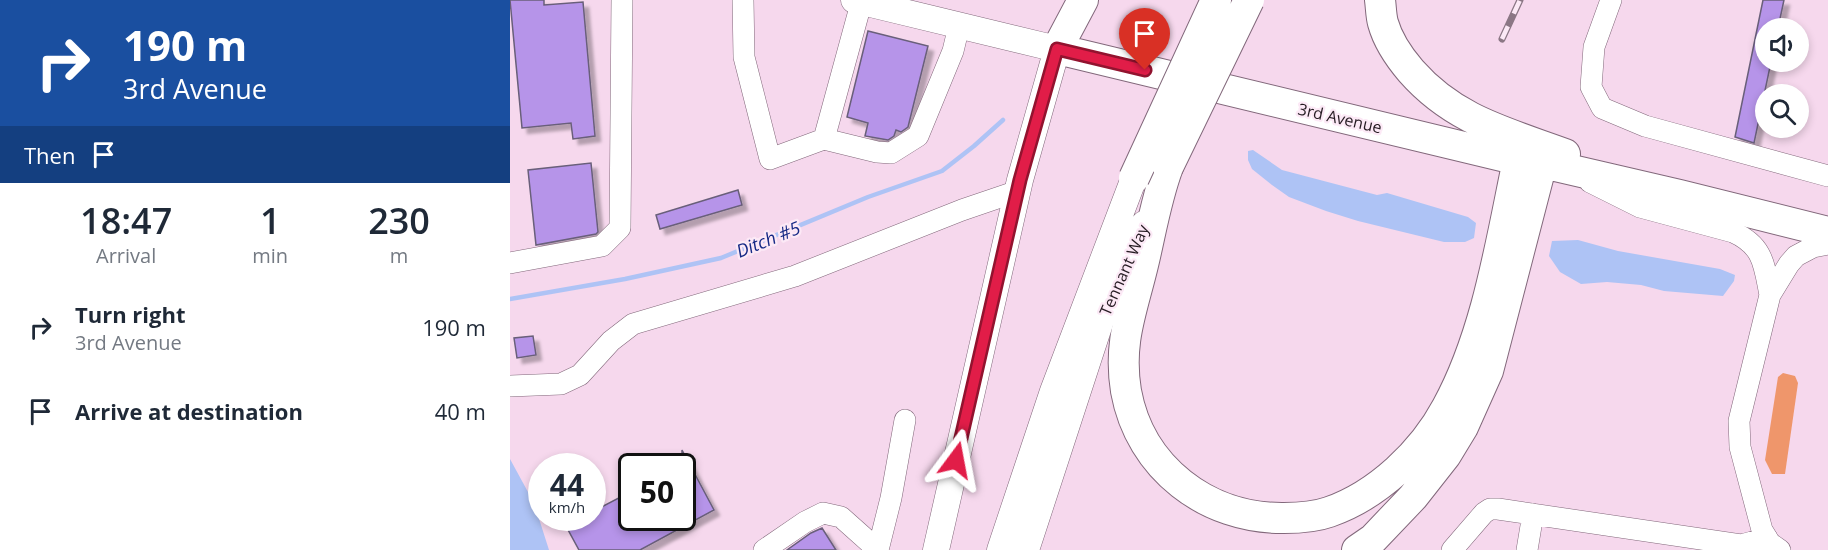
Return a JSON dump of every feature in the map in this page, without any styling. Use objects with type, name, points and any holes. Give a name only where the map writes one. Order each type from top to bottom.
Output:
[{"type":"highway","points":[[1057,49],[1083,0]]},
{"type":"highway","name":"Tennant Way","points":[[1146,187],[1216,0]]},
{"type":"highway","name":"Tennant Way","points":[[1146,187],[1168,167],[1248,0]]},
{"type":"highway","points":[[1380,0],[1383,23],[1396,53],[1424,85],[1452,108],[1487,126],[1680,195]]},
{"type":"highway","name":"3rd Avenue","points":[[1057,49],[1680,195],[1828,232]]},
{"type":"highway","points":[[1146,187],[1143,266],[1124,340],[1126,392],[1140,434],[1168,473],[1204,500],[1248,516],[1301,518],[1328,513],[1348,503],[1395,472],[1426,439],[1447,407],[1466,366],[1494,272],[1543,164]]},
{"type":"highway","points":[[1357,550],[1373,539],[1413,497],[1446,455],[1463,427],[1488,371],[1543,164]]},
{"type":"main road","name":"3rd Avenue","points":[[859,1],[1057,49]]},
{"type":"main road","points":[[936,550],[1018,191],[1057,49]]},
{"type":"main road","name":"Tennant Way","points":[[1000,550],[1053,391],[1146,187]]},
{"type":"main road","name":"Tennant Way","points":[[1026,550],[1146,187]]},
{"type":"lane","points":[[510,263],[602,246],[620,228],[622,0]]},
{"type":"lane","points":[[743,0],[744,57],[770,159],[824,139],[877,152],[891,153],[918,136],[953,51],[959,26]]},
{"type":"lane","points":[[1611,0],[1594,47],[1591,87],[1602,108],[1645,126],[1828,176]]},
{"type":"lane","points":[[824,139],[859,1]]},
{"type":"lane","points":[[1543,164],[1640,207],[1733,232],[1747,238],[1759,252],[1764,264],[1770,295]]},
{"type":"lane","points":[[510,386],[561,384],[580,375],[611,341],[633,324],[795,276],[962,210],[1018,191]]},
{"type":"lane","points":[[1771,546],[1762,530],[1745,470],[1740,447],[1739,421],[1770,295],[1796,256],[1813,247],[1828,244]]},
{"type":"lane","points":[[764,550],[805,522],[823,513],[841,518],[878,550],[891,498],[905,420]]},
{"type":"lane","points":[[1452,550],[1490,509],[1741,545],[1771,546]]},
{"type":"lane","points":[[1528,550],[1533,514]]},
{"type":"shaded area","points":[[1783,373],[1795,376],[1798,383],[1785,474],[1772,474],[1765,460],[1778,377]]},
{"type":"water","points":[[1253,150],[1282,170],[1377,195],[1387,193],[1468,217],[1476,223],[1474,238],[1465,242],[1444,242],[1358,221],[1289,197],[1252,169],[1248,160],[1248,151]]},
{"type":"water","points":[[1578,240],[1618,251],[1720,269],[1735,275],[1734,281],[1723,296],[1664,291],[1641,285],[1607,282],[1581,284],[1560,272],[1549,256],[1552,241]]},
{"type":"water","points":[[510,459],[528,492],[528,531],[543,531],[549,550],[510,550]]},
{"type":"building","points":[[510,0],[544,0],[544,5],[583,2],[595,136],[573,139],[571,123],[522,128]]},
{"type":"building","points":[[1763,0],[1784,0],[1780,18],[1759,18]]},
{"type":"building","points":[[868,31],[928,46],[908,127],[901,132],[896,130],[894,136],[888,140],[865,136],[868,123],[847,117]]},
{"type":"building","points":[[1755,39],[1755,72],[1769,72],[1766,84],[1755,84],[1754,143],[1735,137]]},
{"type":"building","points":[[591,163],[598,232],[536,245],[528,170]]},
{"type":"building","points":[[738,190],[742,205],[660,229],[656,215]]},
{"type":"building","points":[[533,336],[536,355],[517,358],[514,338]]},
{"type":"building","points":[[696,476],[714,510],[696,520]]},
{"type":"building","points":[[618,498],[618,531],[675,531],[640,550],[579,550],[569,531],[606,531],[606,505]]},
{"type":"building","points":[[822,528],[836,550],[787,550],[811,533]]},
{"type":"waterway","name":"Ditch #5","points":[[510,299],[625,279],[721,258],[868,197],[942,171],[1003,120]]},
{"type":"railway","points":[[1502,39],[1520,0]]},
{"type":"route","points":[[956,460],[1020,180],[1057,49],[1145,70]]}]
